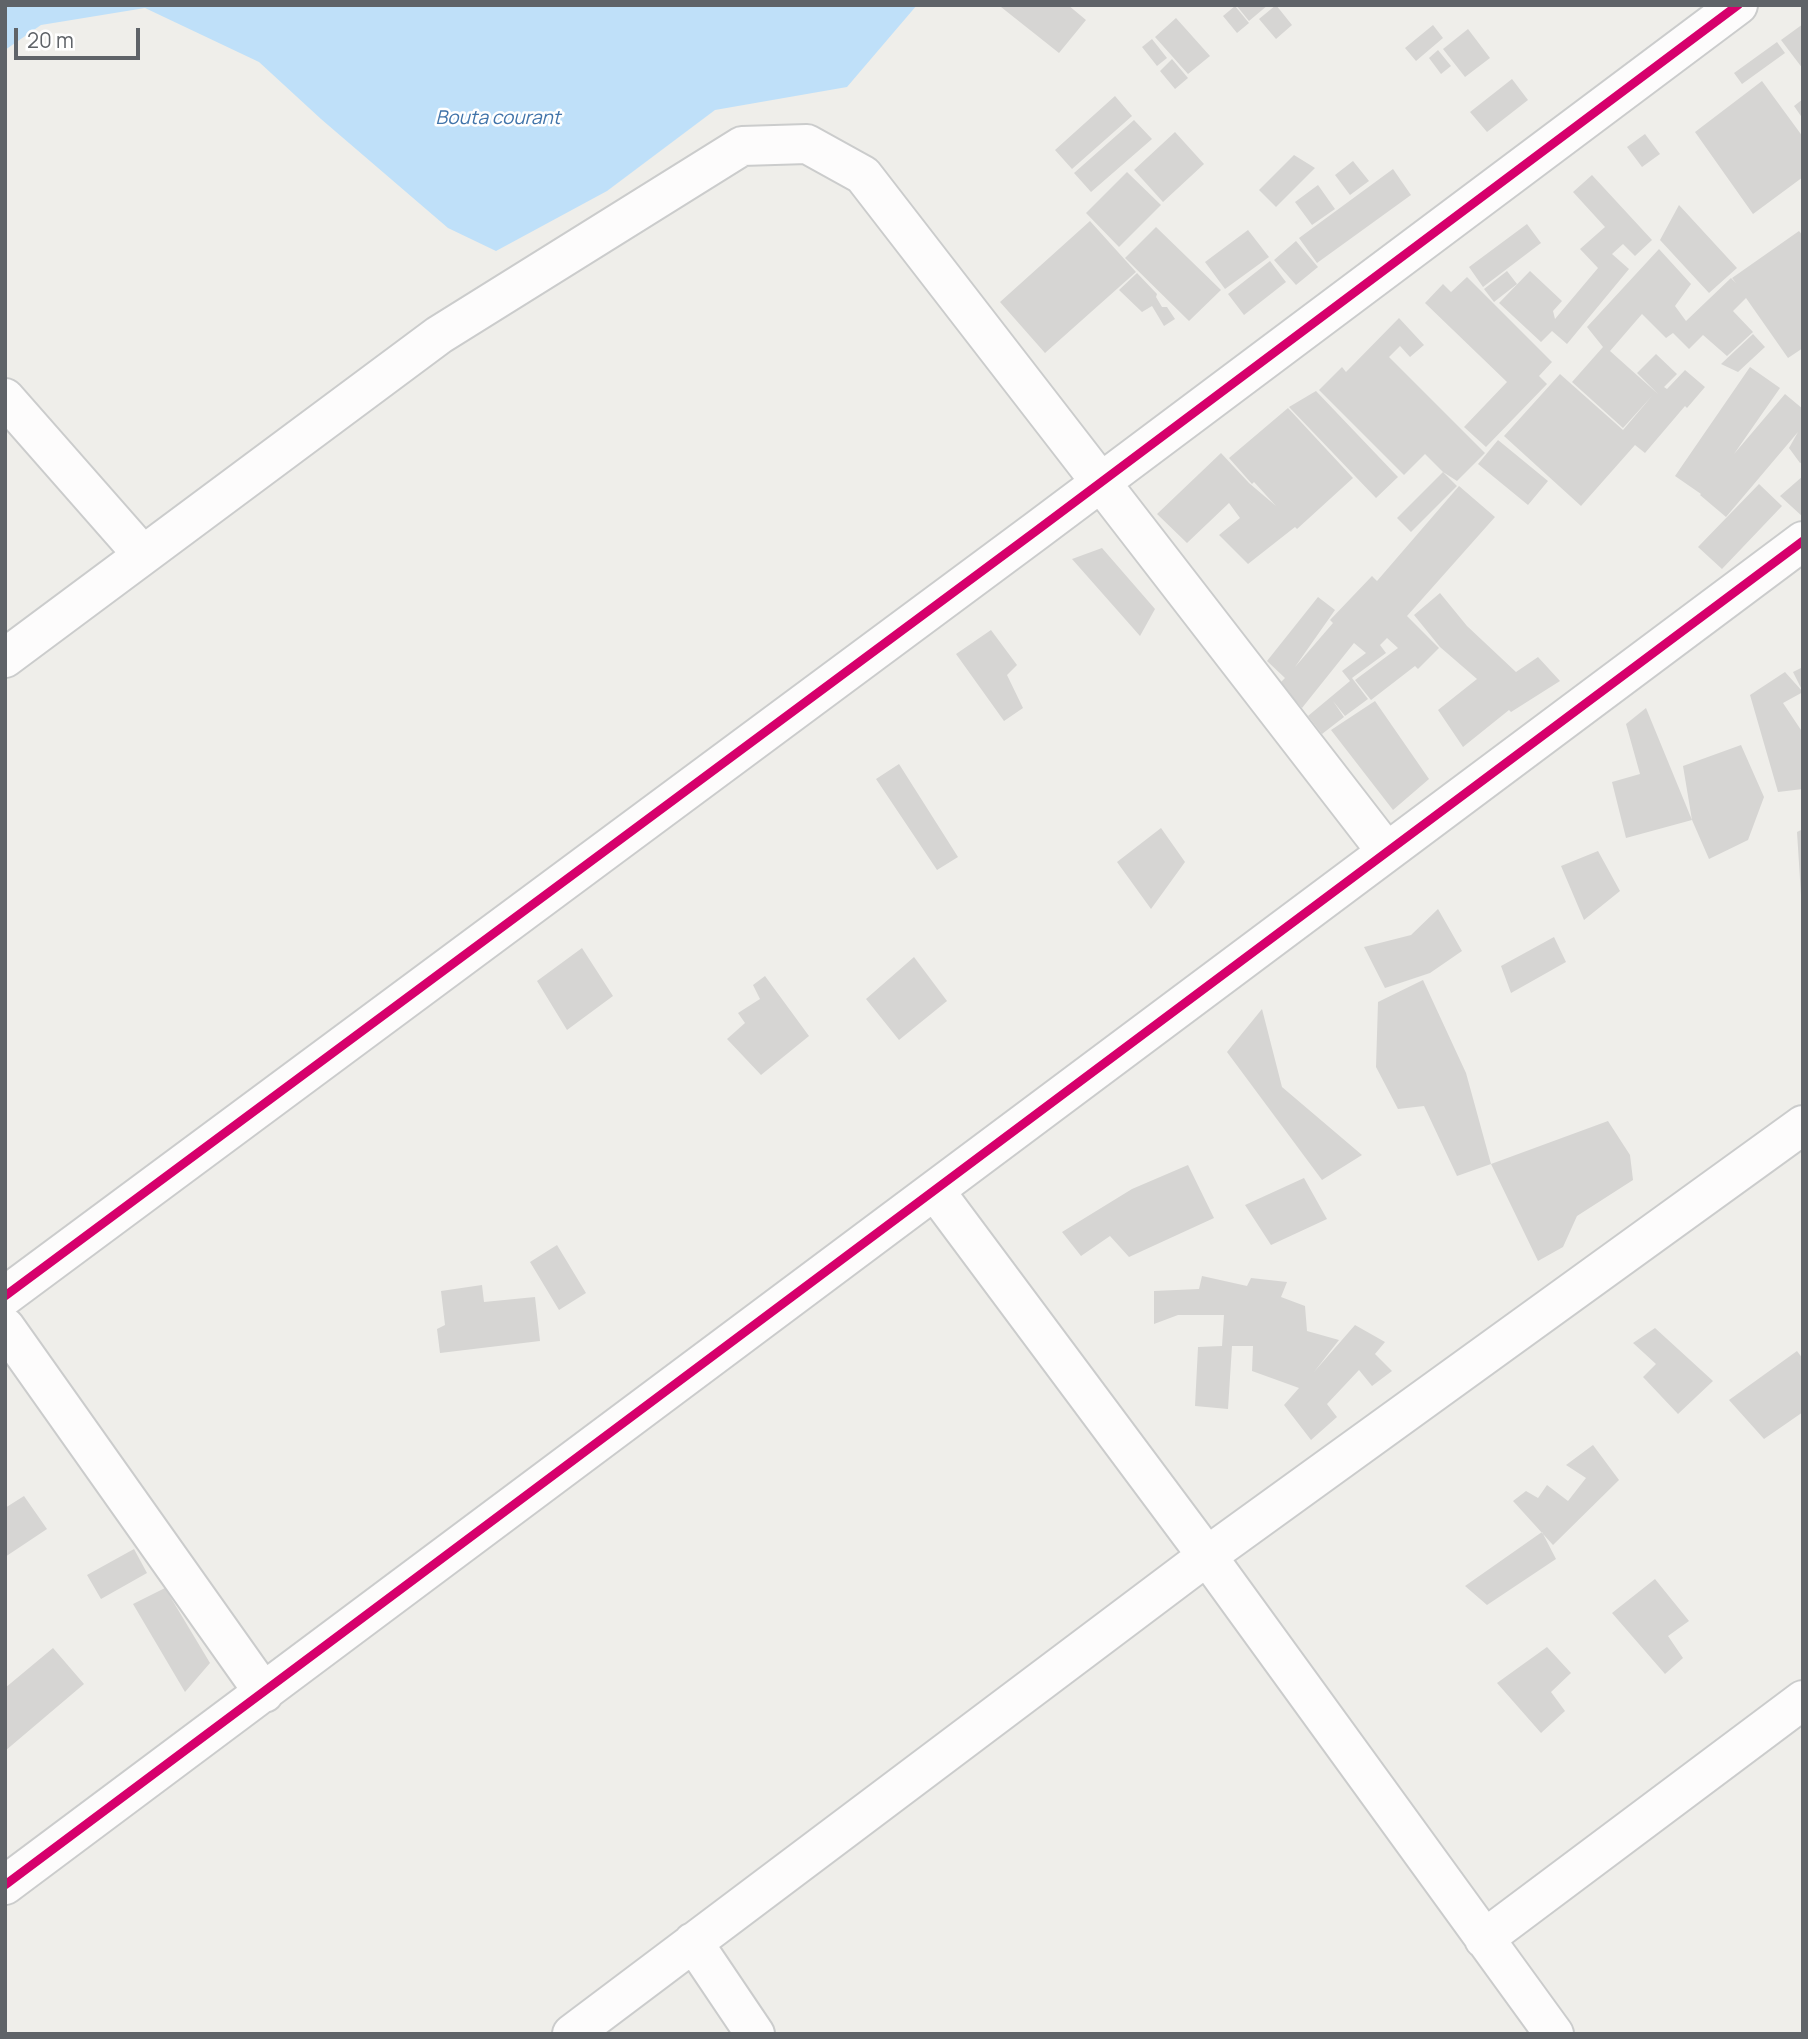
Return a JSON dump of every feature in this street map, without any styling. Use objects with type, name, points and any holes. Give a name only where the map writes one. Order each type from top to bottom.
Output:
[{"type":"street","points":[[5,1296],[1101,483],[1738,5]]},
{"type":"street","points":[[5,658],[439,335],[742,146],[807,144],[863,176],[1385,851]]},
{"type":"street","points":[[5,398],[143,555]]},
{"type":"street","points":[[5,1885],[1803,541]]},
{"type":"street","points":[[572,2034],[1207,1556],[1803,1125]]},
{"type":"street","points":[[935,1191],[1207,1556],[1554,2034]]},
{"type":"street","points":[[5,1327],[264,1693]]},
{"type":"street","points":[[1484,1939],[1803,1700]]},
{"type":"street","points":[[693,1942],[755,2034]]},
{"type":"water","name":"Bouta courant","points":[[5,5],[917,5],[847,87],[715,110],[607,191],[496,251],[448,228],[259,62],[145,8],[41,25],[5,50]]},
{"type":"building","points":[[1068,5],[1086,20],[1059,53],[1001,7]]},
{"type":"building","points":[[1236,5],[1268,5],[1249,21]]},
{"type":"building","points":[[1276,5],[1292,25],[1276,39],[1259,19]]},
{"type":"building","points":[[1235,6],[1249,23],[1237,33],[1223,16]]},
{"type":"building","points":[[1176,18],[1210,56],[1188,74],[1155,37]]},
{"type":"building","points":[[1803,24],[1803,69],[1781,40]]},
{"type":"building","points":[[1433,25],[1443,38],[1416,61],[1405,48]]},
{"type":"building","points":[[1468,29],[1490,58],[1465,77],[1443,49]]},
{"type":"building","points":[[1152,39],[1167,58],[1157,66],[1142,47]]},
{"type":"building","points":[[1777,42],[1785,53],[1742,84],[1734,73]]},
{"type":"building","points":[[1438,50],[1451,66],[1441,74],[1429,58]]},
{"type":"building","points":[[1172,59],[1188,78],[1175,89],[1160,71]]},
{"type":"building","points":[[1512,79],[1528,100],[1487,132],[1470,112]]},
{"type":"building","points":[[1762,81],[1803,137],[1803,177],[1753,214],[1695,132]]},
{"type":"building","points":[[1115,96],[1132,116],[1072,169],[1055,150]]},
{"type":"building","points":[[1803,99],[1803,119],[1794,106]]},
{"type":"building","points":[[1134,120],[1152,139],[1091,192],[1074,173]]},
{"type":"building","points":[[1175,132],[1204,164],[1163,202],[1134,170]]},
{"type":"building","points":[[1645,134],[1660,154],[1642,167],[1627,147]]},
{"type":"building","points":[[1294,155],[1315,168],[1276,207],[1259,190]]},
{"type":"building","points":[[1353,161],[1369,181],[1350,195],[1335,175]]},
{"type":"building","points":[[1393,169],[1411,195],[1317,263],[1299,238]]},
{"type":"building","points":[[1127,172],[1161,205],[1119,247],[1086,213]]},
{"type":"building","points":[[1592,175],[1652,240],[1635,256],[1623,244],[1612,254],[1629,269],[1567,344],[1552,331],[1541,342],[1499,303],[1530,271],[1562,301],[1553,311],[1555,319],[1598,268],[1580,249],[1605,227],[1573,192]]},
{"type":"building","points":[[1318,185],[1335,209],[1312,225],[1295,202]]},
{"type":"building","points":[[1679,205],[1737,268],[1709,293],[1660,240]]},
{"type":"building","points":[[1090,221],[1136,272],[1045,353],[1000,302]]},
{"type":"building","points":[[1527,224],[1541,243],[1483,287],[1469,267]]},
{"type":"building","points":[[1156,227],[1221,290],[1189,321],[1125,258]]},
{"type":"building","points":[[1248,230],[1269,257],[1225,289],[1205,262]]},
{"type":"building","points":[[1799,231],[1803,236],[1803,348],[1788,358],[1746,298],[1733,311],[1753,332],[1727,356],[1703,335],[1689,349],[1673,333],[1666,338],[1642,314],[1610,351],[1658,394],[1637,373],[1656,354],[1677,374],[1664,387],[1667,389],[1685,370],[1705,387],[1645,453],[1635,445],[1581,506],[1504,436],[1560,374],[1623,430],[1652,396],[1623,428],[1572,382],[1603,347],[1587,327],[1659,249],[1691,284],[1675,306],[1686,321],[1731,278],[1736,283],[1732,278]]},
{"type":"building","points":[[1296,241],[1318,267],[1296,285],[1274,260]]},
{"type":"building","points":[[1270,261],[1286,282],[1244,315],[1228,294]]},
{"type":"building","points":[[1507,271],[1517,284],[1494,302],[1484,289]]},
{"type":"building","points":[[1137,273],[1157,294],[1162,307],[1167,307],[1175,319],[1164,326],[1152,306],[1142,312],[1119,290]]},
{"type":"building","points":[[1467,277],[1552,362],[1539,376],[1547,384],[1486,447],[1464,427],[1507,382],[1425,303],[1443,284],[1451,292]]},
{"type":"building","points":[[1399,318],[1424,345],[1410,357],[1400,346],[1389,357],[1485,453],[1457,481],[1443,472],[1425,454],[1404,475],[1319,390],[1342,367],[1346,372]]},
{"type":"building","points":[[1753,334],[1765,347],[1738,372],[1721,364]]},
{"type":"building","points":[[1750,367],[1780,388],[1734,454],[1785,394],[1803,409],[1803,462],[1800,463],[1789,448],[1798,432],[1726,517],[1701,494],[1675,476]]},
{"type":"building","points":[[1316,391],[1398,477],[1376,498],[1289,407]]},
{"type":"building","points":[[1288,408],[1353,478],[1297,529],[1295,527],[1248,564],[1219,535],[1240,518],[1229,503],[1187,543],[1157,514],[1221,453],[1249,483],[1276,506],[1229,458]]},
{"type":"building","points":[[1498,440],[1548,481],[1528,505],[1478,464]]},
{"type":"building","points":[[1443,472],[1457,486],[1411,532],[1397,518]]},
{"type":"building","points":[[1803,476],[1803,517],[1780,496]]},
{"type":"building","points":[[1759,484],[1782,506],[1722,569],[1698,547]]},
{"type":"building","points":[[1459,486],[1495,517],[1407,616],[1439,648],[1418,669],[1415,666],[1371,700],[1355,680],[1398,648],[1387,638],[1380,645],[1386,653],[1352,678],[1368,699],[1345,716],[1333,701],[1344,717],[1322,734],[1308,716],[1350,681],[1342,671],[1366,653],[1354,643],[1302,708],[1280,683],[1285,678],[1267,661],[1318,597],[1335,610],[1295,667],[1333,623],[1330,620],[1372,576],[1377,581]]},
{"type":"building","points":[[1102,548],[1155,609],[1140,636],[1072,559]]},
{"type":"building","points":[[1440,593],[1467,626],[1516,672],[1538,657],[1560,681],[1511,712],[1509,710],[1463,747],[1438,710],[1477,679],[1440,647],[1414,615]]},
{"type":"building","points":[[991,630],[1017,665],[1007,675],[1023,708],[1004,721],[956,654]]},
{"type":"building","points":[[1803,667],[1803,692],[1793,672]]},
{"type":"building","points":[[1785,672],[1803,692],[1783,703],[1803,733],[1803,789],[1778,792],[1750,695]]},
{"type":"building","points":[[1375,701],[1429,779],[1393,810],[1331,730]]},
{"type":"building","points":[[1646,708],[1692,820],[1626,838],[1612,782],[1640,774],[1626,724]]},
{"type":"building","points":[[1741,745],[1764,797],[1748,840],[1709,859],[1692,820],[1683,766]]},
{"type":"building","points":[[899,764],[958,857],[937,870],[876,779]]},
{"type":"building","points":[[1161,828],[1185,862],[1151,909],[1117,862]]},
{"type":"building","points":[[1803,829],[1803,895],[1801,895],[1797,832]]},
{"type":"building","points":[[1598,851],[1620,891],[1584,920],[1561,866]]},
{"type":"building","points":[[1438,909],[1462,951],[1430,973],[1385,988],[1364,947],[1411,935]]},
{"type":"building","points":[[1554,937],[1566,962],[1511,993],[1501,966]]},
{"type":"building","points":[[582,948],[613,996],[567,1030],[537,981]]},
{"type":"building","points":[[914,957],[947,1001],[899,1040],[866,999]]},
{"type":"building","points":[[765,976],[809,1036],[761,1075],[727,1039],[745,1023],[738,1013],[760,999],[753,985]]},
{"type":"building","points":[[1423,980],[1466,1073],[1491,1164],[1457,1176],[1424,1106],[1398,1109],[1376,1067],[1378,1002]]},
{"type":"building","points":[[1262,1009],[1282,1087],[1362,1155],[1322,1180],[1227,1052]]},
{"type":"building","points":[[1608,1121],[1630,1155],[1633,1180],[1577,1216],[1563,1247],[1538,1261],[1491,1164]]},
{"type":"building","points":[[1188,1165],[1214,1218],[1129,1257],[1110,1236],[1081,1256],[1062,1232],[1132,1189]]},
{"type":"building","points":[[1304,1178],[1327,1219],[1271,1245],[1245,1205]]},
{"type":"building","points":[[557,1245],[586,1293],[559,1310],[530,1262]]},
{"type":"building","points":[[1202,1276],[1247,1286],[1251,1278],[1287,1282],[1281,1297],[1305,1306],[1307,1331],[1339,1340],[1314,1372],[1355,1325],[1385,1342],[1375,1354],[1392,1371],[1372,1386],[1359,1370],[1327,1404],[1337,1417],[1311,1440],[1284,1405],[1299,1388],[1252,1371],[1253,1346],[1232,1346],[1228,1409],[1195,1406],[1198,1347],[1222,1346],[1224,1315],[1178,1315],[1154,1324],[1154,1291],[1199,1289]]},
{"type":"building","points":[[482,1285],[484,1302],[535,1297],[540,1341],[440,1353],[437,1329],[445,1325],[441,1291]]},
{"type":"building","points":[[1655,1328],[1713,1381],[1678,1414],[1643,1377],[1656,1364],[1633,1343]]},
{"type":"building","points":[[1797,1351],[1803,1359],[1803,1412],[1764,1439],[1729,1400]]},
{"type":"building","points":[[1593,1445],[1619,1480],[1553,1545],[1513,1501],[1526,1491],[1538,1498],[1547,1485],[1568,1501],[1586,1478],[1566,1465]]},
{"type":"building","points":[[24,1496],[47,1529],[5,1557],[5,1508]]},
{"type":"building","points":[[1542,1532],[1556,1559],[1487,1605],[1465,1586]]},
{"type":"building","points":[[134,1549],[147,1573],[101,1599],[87,1575]]},
{"type":"building","points":[[1655,1579],[1689,1621],[1668,1636],[1683,1658],[1665,1674],[1612,1613]]},
{"type":"building","points":[[165,1588],[210,1663],[185,1692],[133,1604]]},
{"type":"building","points":[[1547,1647],[1571,1673],[1551,1692],[1565,1711],[1541,1733],[1497,1683]]},
{"type":"building","points":[[53,1648],[84,1684],[5,1751],[5,1688]]},
{"type":"cycle path","points":[[5,1296],[1036,531],[1738,5]]},
{"type":"cycle path","points":[[5,1885],[1803,541]]}]
